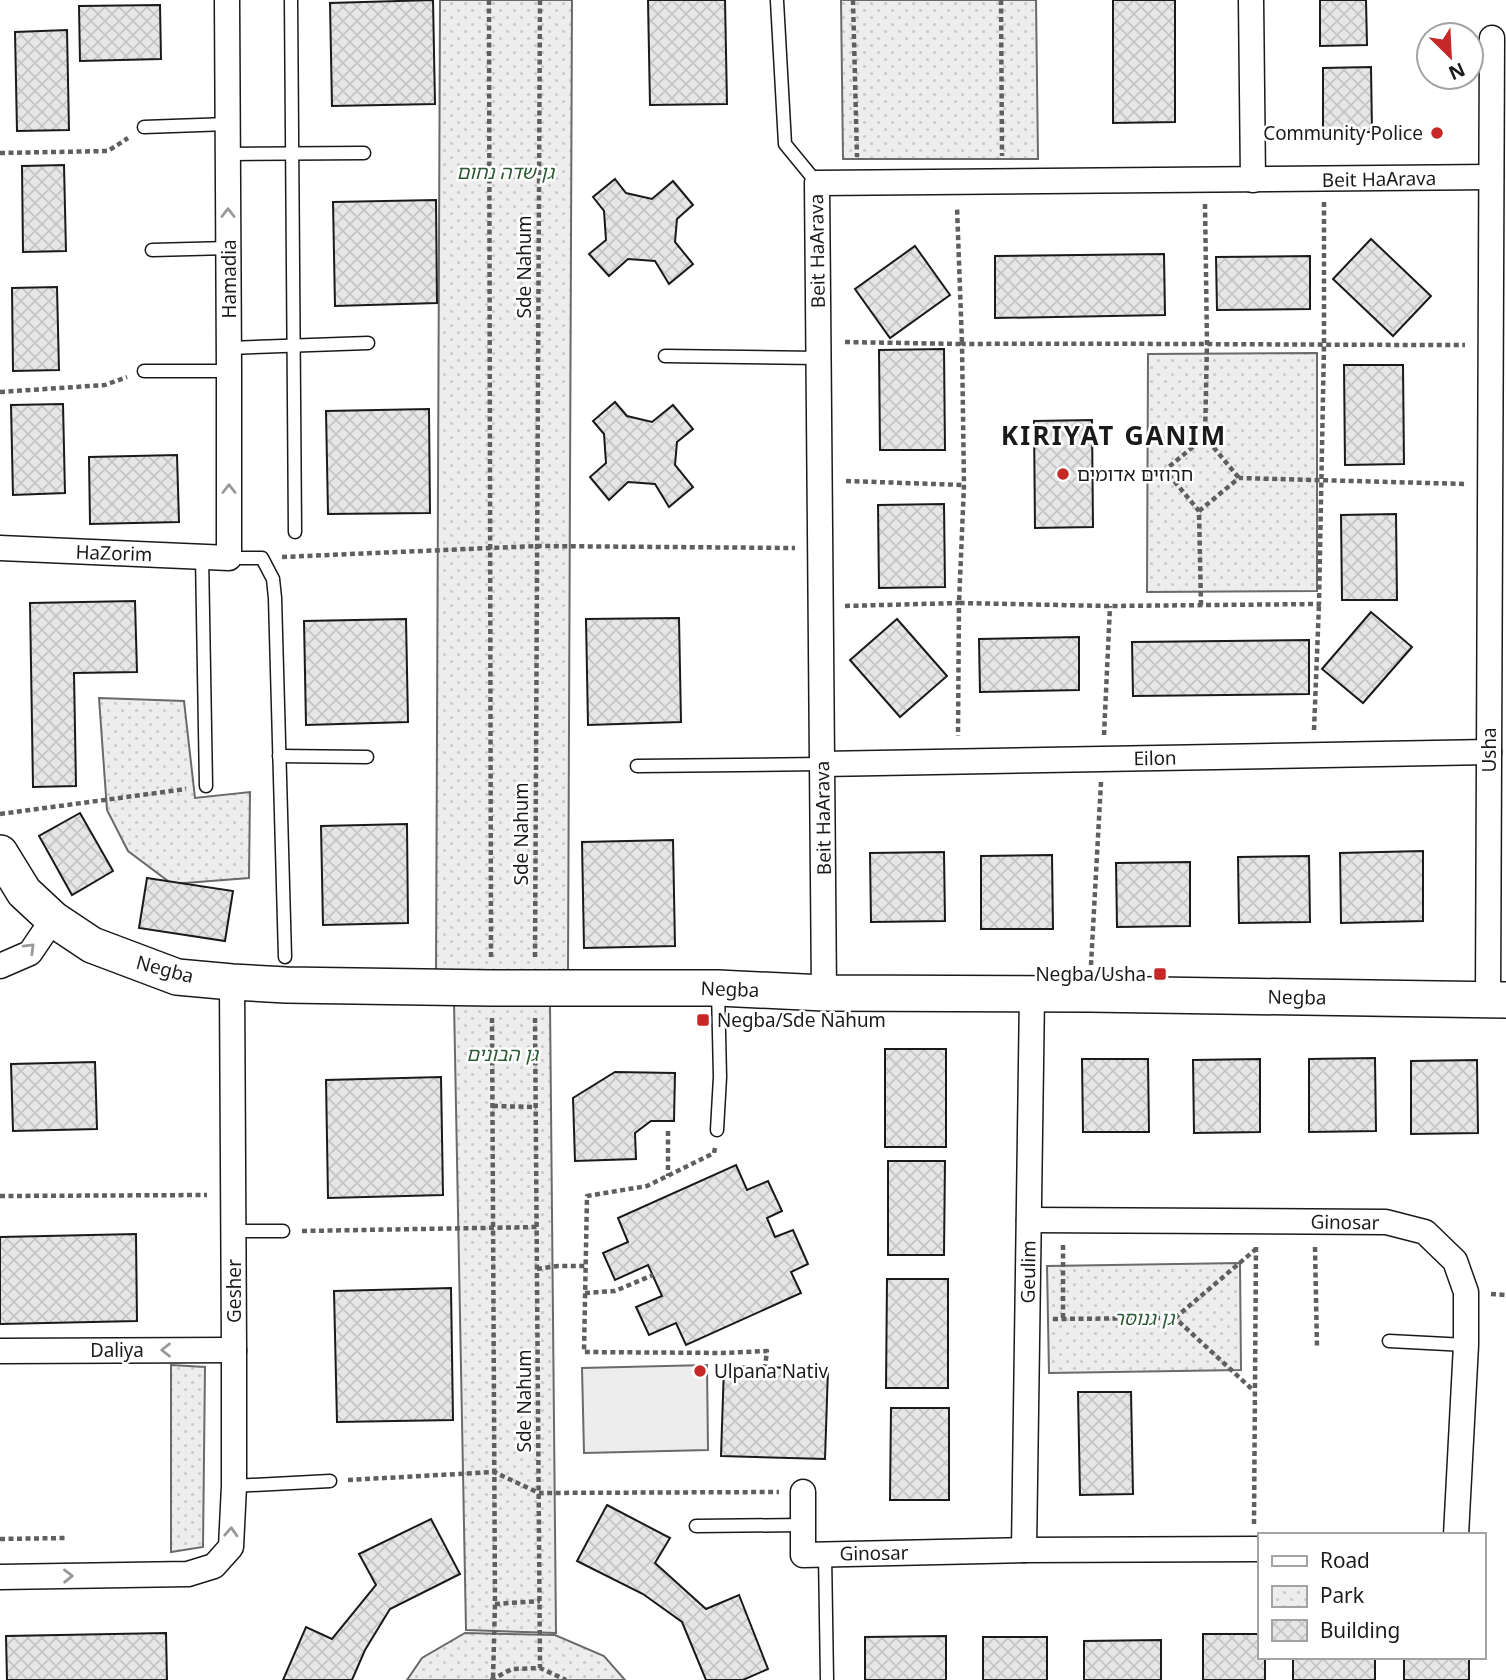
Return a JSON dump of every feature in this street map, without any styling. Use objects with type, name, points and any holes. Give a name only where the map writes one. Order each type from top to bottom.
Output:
[{"type":"street","name":"Hamadia","points":[[227,0],[229,558]]},
{"type":"street","points":[[1251,0],[1253,180]]},
{"type":"street","name":"Usha","points":[[1492,38],[1489,752],[1497,1000]]},
{"type":"street","name":"Beit HaArava","points":[[824,993],[817,183],[1491,177]]},
{"type":"street","name":"HaZorim","points":[[0,548],[229,558]]},
{"type":"street","name":"Eilon","points":[[822,764],[1489,752]]},
{"type":"street","name":"Negba","points":[[0,853],[24,892],[53,919],[92,945],[177,977],[286,985],[718,988],[824,993],[1497,1000]]},
{"type":"street","points":[[0,966],[30,953],[53,919]]},
{"type":"street","name":"Gesher","points":[[0,1577],[188,1574],[214,1566],[231,1547],[234,1486],[232,982]]},
{"type":"street","name":"Geulim","points":[[1024,1550],[1032,994]]},
{"type":"street","name":"Ginosar","points":[[1029,1220],[1385,1222],[1425,1232],[1455,1261],[1466,1292],[1466,1345],[1456,1533]]},
{"type":"street","name":"Daliya","points":[[0,1351],[234,1350]]},
{"type":"street","name":"Ginosar","points":[[803,1492],[803,1555],[1257,1549]]},
{"type":"lane","points":[[291,0],[295,532]]},
{"type":"lane","points":[[777,1],[785,144],[817,183]]},
{"type":"lane","points":[[144,127],[228,124]]},
{"type":"lane","points":[[228,154],[365,153]]},
{"type":"lane","points":[[152,250],[229,248]]},
{"type":"lane","points":[[144,371],[229,359],[293,345],[368,343]]},
{"type":"lane","points":[[665,356],[818,349]]},
{"type":"lane","points":[[202,556],[206,786]]},
{"type":"lane","points":[[229,558],[262,558],[273,579],[285,957]]},
{"type":"lane","points":[[279,756],[367,757]]},
{"type":"lane","points":[[637,766],[822,764]]},
{"type":"lane","points":[[717,1130],[720,1077],[718,988]]},
{"type":"lane","points":[[233,1231],[284,1231]]},
{"type":"lane","points":[[1389,1341],[1466,1345]]},
{"type":"lane","points":[[234,1486],[330,1481]]},
{"type":"lane","points":[[696,1526],[803,1525]]},
{"type":"lane","points":[[825,1554],[827,1680]]},
{"type":"path","points":[[489,0],[491,965]]},
{"type":"path","name":"Sde Nahum","points":[[540,0],[535,988],[540,1668]]},
{"type":"path","points":[[853,0],[858,183]]},
{"type":"path","points":[[1001,0],[1002,181]]},
{"type":"path","points":[[0,153],[108,151],[144,127]]},
{"type":"path","points":[[1313,755],[1324,345],[1324,179]]},
{"type":"path","points":[[1204,180],[1207,343],[1205,437],[1239,478]]},
{"type":"path","points":[[956,182],[964,485],[958,761]]},
{"type":"path","points":[[818,349],[962,344],[1490,345]]},
{"type":"path","points":[[0,393],[105,385],[144,371]]},
{"type":"path","points":[[1148,471],[1165,470],[1205,437]]},
{"type":"path","points":[[1165,470],[1199,511],[1201,605]]},
{"type":"path","points":[[1199,511],[1239,478],[1490,485]]},
{"type":"path","points":[[819,480],[964,485]]},
{"type":"path","points":[[262,558],[537,546],[820,548]]},
{"type":"path","points":[[821,607],[960,603],[1110,606],[1319,604]]},
{"type":"path","points":[[1089,994],[1110,606]]},
{"type":"path","points":[[0,814],[206,786]]},
{"type":"path","points":[[492,1011],[495,1604],[492,1679],[512,1669],[540,1668],[566,1680]]},
{"type":"path","points":[[493,1106],[536,1107]]},
{"type":"path","points":[[717,1130],[714,1153],[647,1186],[587,1196],[584,1352],[766,1351],[765,1367]]},
{"type":"path","points":[[668,1131],[668,1176]]},
{"type":"path","points":[[0,1196],[233,1195]]},
{"type":"path","points":[[1063,1220],[1063,1319]]},
{"type":"path","points":[[1256,1221],[1257,1549]]},
{"type":"path","points":[[1315,1221],[1317,1348]]},
{"type":"path","points":[[284,1231],[537,1227]]},
{"type":"path","points":[[1028,1319],[1175,1318],[1256,1249]]},
{"type":"path","points":[[537,1269],[586,1266]]},
{"type":"path","points":[[585,1293],[615,1291],[653,1275]]},
{"type":"path","points":[[1175,1318],[1255,1391]]},
{"type":"path","points":[[330,1481],[494,1472],[539,1493],[803,1492]]},
{"type":"path","points":[[0,1539],[66,1538]]},
{"type":"path","points":[[495,1604],[540,1601]]},
{"type":"green space","name":"גן שדה נחום","points":[[440,0],[572,0],[568,974],[436,975]]},
{"type":"green space","points":[[841,0],[1036,0],[1038,159],[843,159]]},
{"type":"green space","points":[[1317,353],[1317,591],[1147,592],[1148,354]]},
{"type":"green space","points":[[99,698],[184,701],[195,798],[250,792],[249,878],[172,884],[128,851],[107,810]]},
{"type":"green space","name":"גן הבונים","points":[[454,1002],[550,1003],[556,1633],[466,1630]]},
{"type":"green space","name":"גן גנוסר","points":[[1240,1263],[1241,1370],[1049,1373],[1047,1266]]},
{"type":"green space","points":[[171,1365],[205,1367],[203,1547],[171,1552]]},
{"type":"green space","points":[[707,1365],[708,1450],[584,1453],[582,1368]]},
{"type":"green space","points":[[465,1633],[555,1635],[604,1656],[625,1680],[407,1680],[422,1658]]},
{"type":"building","points":[[433,0],[435,104],[332,106],[330,3]]},
{"type":"building","points":[[648,0],[725,0],[727,104],[650,105]]},
{"type":"building","points":[[1113,0],[1175,0],[1175,122],[1113,123]]},
{"type":"building","points":[[1320,0],[1366,0],[1367,45],[1320,46]]},
{"type":"building","points":[[160,5],[161,59],[80,61],[79,6]]},
{"type":"building","points":[[67,30],[69,130],[17,131],[15,32]]},
{"type":"building","points":[[1371,67],[1372,132],[1323,132],[1323,68]]},
{"type":"building","points":[[64,165],[66,251],[23,252],[22,166]]},
{"type":"building","points":[[615,179],[626,193],[652,199],[673,181],[693,205],[677,219],[675,242],[693,264],[669,284],[655,261],[628,259],[609,276],[589,254],[606,240],[604,211],[593,197]]},
{"type":"building","points":[[436,200],[437,303],[335,306],[333,202]]},
{"type":"building","points":[[1371,239],[1431,296],[1393,336],[1333,279]]},
{"type":"building","points":[[915,246],[950,295],[890,338],[855,289]]},
{"type":"building","points":[[1164,254],[1165,315],[995,318],[995,256]]},
{"type":"building","points":[[1310,256],[1310,309],[1217,310],[1216,257]]},
{"type":"building","points":[[57,287],[59,370],[13,371],[12,288]]},
{"type":"building","points":[[944,349],[945,450],[880,450],[879,350]]},
{"type":"building","points":[[1344,365],[1403,365],[1404,464],[1345,465]]},
{"type":"building","points":[[615,402],[627,416],[652,422],[673,405],[693,429],[677,442],[675,465],[693,487],[669,507],[655,484],[628,482],[609,500],[590,477],[606,463],[604,434],[593,421]]},
{"type":"building","points":[[63,404],[65,493],[13,495],[11,405]]},
{"type":"building","points":[[429,409],[430,513],[328,514],[326,411]]},
{"type":"building","name":"חרוזים אדומים","points":[[1092,420],[1093,527],[1035,528],[1034,421]]},
{"type":"building","points":[[177,455],[179,522],[90,524],[89,457]]},
{"type":"building","points":[[944,504],[945,587],[879,588],[878,505]]},
{"type":"building","points":[[1396,514],[1397,600],[1342,600],[1341,515]]},
{"type":"building","points":[[135,601],[137,672],[74,673],[76,786],[33,787],[30,603]]},
{"type":"building","points":[[1371,612],[1412,647],[1363,703],[1322,669]]},
{"type":"building","points":[[679,618],[681,722],[588,725],[586,619]]},
{"type":"building","points":[[406,619],[408,722],[306,725],[304,621]]},
{"type":"building","points":[[897,619],[947,676],[900,717],[850,660]]},
{"type":"building","points":[[1079,637],[1079,690],[980,692],[979,639]]},
{"type":"building","points":[[1309,640],[1309,694],[1133,696],[1132,642]]},
{"type":"building","points":[[80,813],[113,871],[72,895],[39,836]]},
{"type":"building","points":[[407,824],[408,923],[323,925],[321,826]]},
{"type":"building","points":[[673,840],[675,946],[584,948],[582,842]]},
{"type":"building","points":[[1423,851],[1423,921],[1341,923],[1340,853]]},
{"type":"building","points":[[944,852],[945,921],[871,922],[870,853]]},
{"type":"building","points":[[1052,855],[1053,929],[981,929],[981,856]]},
{"type":"building","points":[[1309,856],[1310,922],[1239,923],[1238,857]]},
{"type":"building","points":[[1190,862],[1190,926],[1117,927],[1116,863]]},
{"type":"building","points":[[147,878],[233,891],[225,941],[139,928]]},
{"type":"building","points":[[885,1049],[946,1049],[946,1147],[885,1147]]},
{"type":"building","points":[[1375,1058],[1376,1131],[1309,1132],[1309,1059]]},
{"type":"building","points":[[1082,1059],[1148,1059],[1149,1132],[1083,1132]]},
{"type":"building","points":[[1260,1059],[1260,1132],[1194,1133],[1193,1060]]},
{"type":"building","points":[[1477,1060],[1478,1133],[1411,1134],[1411,1061]]},
{"type":"building","points":[[95,1062],[97,1129],[13,1131],[11,1064]]},
{"type":"building","points":[[615,1072],[675,1073],[674,1121],[651,1121],[635,1133],[636,1159],[575,1161],[573,1098]]},
{"type":"building","points":[[441,1077],[443,1195],[328,1198],[326,1080]]},
{"type":"building","points":[[888,1161],[945,1161],[944,1255],[888,1255]]},
{"type":"building","points":[[736,1165],[747,1190],[768,1181],[782,1211],[767,1218],[775,1237],[793,1230],[808,1264],[791,1272],[801,1293],[686,1345],[676,1323],[649,1335],[636,1307],[662,1296],[648,1265],[615,1280],[603,1253],[628,1242],[618,1218]]},
{"type":"building","points":[[136,1234],[137,1321],[0,1324],[0,1237]]},
{"type":"building","points":[[887,1279],[948,1279],[948,1388],[886,1388]]},
{"type":"building","points":[[451,1288],[453,1420],[337,1422],[334,1291]]},
{"type":"building","points":[[724,1366],[828,1369],[825,1459],[721,1456]]},
{"type":"building","points":[[1078,1392],[1131,1392],[1133,1494],[1080,1495]]},
{"type":"building","points":[[891,1408],[949,1408],[949,1500],[890,1500]]},
{"type":"building","points":[[607,1505],[670,1538],[655,1563],[706,1609],[739,1595],[768,1669],[743,1680],[706,1680],[682,1622],[643,1594],[577,1561]]},
{"type":"building","points":[[431,1519],[460,1574],[390,1609],[365,1650],[352,1680],[283,1680],[306,1627],[332,1639],[376,1585],[359,1554]]},
{"type":"building","points":[[166,1633],[167,1680],[7,1680],[6,1636]]},
{"type":"building","points":[[1203,1634],[1258,1634],[1258,1659],[1265,1659],[1265,1680],[1203,1680]]},
{"type":"building","points":[[946,1636],[946,1680],[865,1680],[865,1637]]},
{"type":"building","points":[[983,1637],[1047,1637],[1047,1680],[983,1680]]},
{"type":"building","points":[[1161,1640],[1161,1680],[1084,1680],[1084,1641]]},
{"type":"building","points":[[1293,1659],[1375,1659],[1375,1680],[1293,1680]]},
{"type":"building","points":[[1404,1659],[1469,1659],[1469,1680],[1404,1680]]},
{"type":"place","name":"Community Police","points":[[1437,133]]},
{"type":"place","name":"חרוזים אדומים","points":[[1063,474]]},
{"type":"place","name":"Negba/Usha","points":[[1160,974]]},
{"type":"place","name":"Negba/Sde Nahum","points":[[703,1020]]},
{"type":"place","name":"Ulpana Nativ","points":[[700,1371]]},
{"type":"district","name":"KIRIYAT GANIM","points":[[1114,436]]}]
